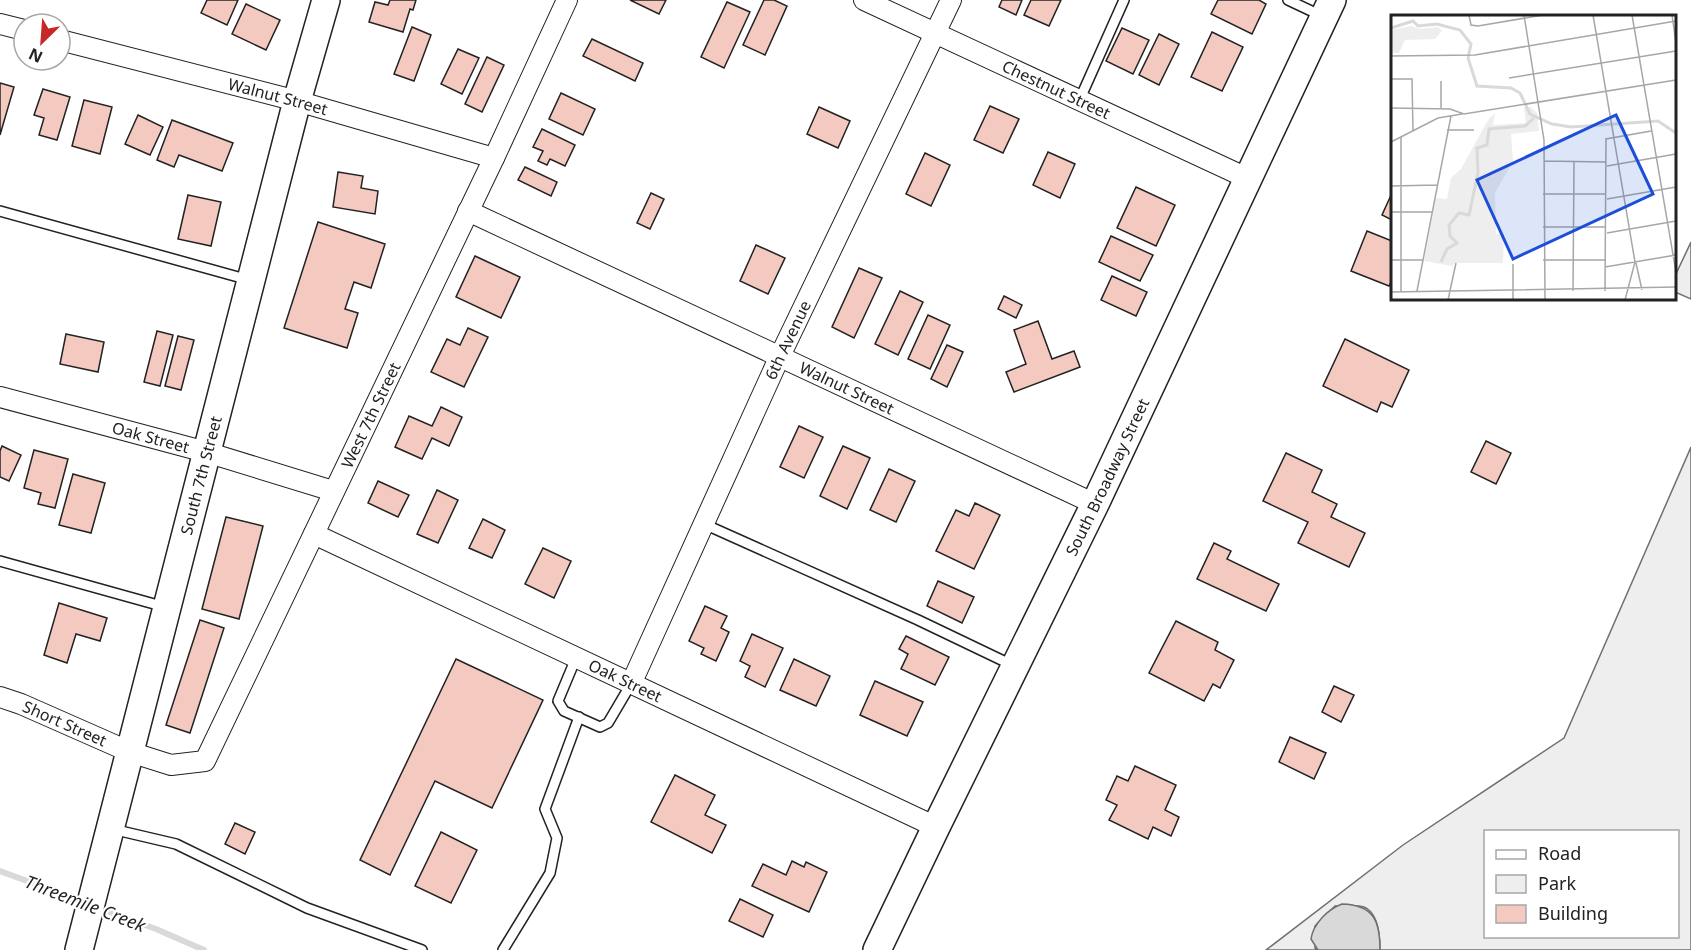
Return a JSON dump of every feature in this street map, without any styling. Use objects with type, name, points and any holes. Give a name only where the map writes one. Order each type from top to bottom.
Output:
[{"type":"street","name":"South 7th Street","points":[[79,950],[297,101],[326,0]]},
{"type":"street","name":"West 7th Street","points":[[130,752],[171,765],[206,761],[567,0]]},
{"type":"street","name":"Chestnut Street","points":[[864,0],[1249,179]]},
{"type":"street","name":"6th Avenue","points":[[631,684],[779,358],[951,0]]},
{"type":"street","name":"South Broadway Street","points":[[877,950],[1095,504],[1328,9]]},
{"type":"street","name":"Walnut Street","points":[[72,43],[297,101],[494,158]]},
{"type":"street","name":"Walnut Street","points":[[468,211],[1095,504]]},
{"type":"street","name":"Oak Street","points":[[0,397],[206,452],[333,491]]},
{"type":"street","name":"Oak Street","points":[[314,534],[936,827]]},
{"type":"street","name":"Short Street","points":[[0,697],[130,752]]},
{"type":"lane","points":[[1079,101],[1124,0]]},
{"type":"lane","points":[[1288,0],[1328,9]]},
{"type":"lane","points":[[0,211],[251,280]]},
{"type":"lane","points":[[704,524],[918,620],[1015,667]]},
{"type":"lane","points":[[0,561],[167,607]]},
{"type":"lane","points":[[576,658],[558,701],[564,711],[600,727],[608,723],[631,684]]},
{"type":"lane","points":[[503,950],[550,873],[557,837],[545,809],[579,717]]},
{"type":"lane","points":[[109,838],[176,844],[308,908],[422,950]]},
{"type":"green space","points":[[1691,242],[1691,299],[1676,292],[1676,274]]},
{"type":"green space","points":[[1691,447],[1691,950],[1380,950],[1378,926],[1373,914],[1364,907],[1353,905],[1335,906],[1315,926],[1315,948],[1318,950],[1266,950],[1403,845],[1564,738]]},
{"type":"shaded area","points":[[1342,904],[1361,908],[1373,916],[1379,931],[1380,950],[1318,950],[1311,939],[1312,933],[1327,913]]},
{"type":"building","points":[[207,0],[238,0],[227,25],[201,13]]},
{"type":"building","points":[[390,0],[416,0],[413,10],[410,9],[403,32],[369,22],[375,2],[388,5]]},
{"type":"building","points":[[630,0],[666,0],[659,14]]},
{"type":"building","points":[[764,0],[774,0],[787,6],[765,55],[743,45]]},
{"type":"building","points":[[1002,0],[1022,0],[1016,15],[999,7]]},
{"type":"building","points":[[1031,0],[1061,0],[1049,26],[1024,15]]},
{"type":"building","points":[[1218,0],[1259,0],[1266,4],[1252,34],[1211,14]]},
{"type":"building","points":[[727,2],[750,12],[724,68],[701,57]]},
{"type":"building","points":[[246,4],[280,20],[266,50],[232,34]]},
{"type":"building","points":[[412,27],[431,35],[414,81],[394,74]]},
{"type":"building","points":[[1122,28],[1149,40],[1133,74],[1106,61]]},
{"type":"building","points":[[1212,32],[1243,47],[1222,91],[1191,77]]},
{"type":"building","points":[[1159,34],[1179,44],[1159,85],[1139,75]]},
{"type":"building","points":[[592,39],[643,63],[635,81],[583,56]]},
{"type":"building","points":[[458,49],[479,58],[462,94],[441,84]]},
{"type":"building","points":[[487,57],[504,65],[482,112],[465,104]]},
{"type":"building","points":[[0,83],[14,87],[0,135]]},
{"type":"building","points":[[43,89],[70,97],[57,140],[39,135],[44,118],[34,115]]},
{"type":"building","points":[[561,93],[595,109],[583,135],[549,119]]},
{"type":"building","points":[[84,100],[112,107],[100,154],[72,146]]},
{"type":"building","points":[[990,106],[1019,119],[1003,153],[974,140]]},
{"type":"building","points":[[819,107],[850,121],[838,148],[807,134]]},
{"type":"building","points":[[138,115],[163,127],[150,155],[125,144]]},
{"type":"building","points":[[172,120],[233,143],[222,171],[179,155],[174,167],[157,160]]},
{"type":"building","points":[[542,129],[575,145],[565,166],[550,159],[547,165],[538,161],[543,151],[533,147]]},
{"type":"building","points":[[1048,152],[1075,164],[1060,198],[1033,185]]},
{"type":"building","points":[[925,153],[950,165],[931,206],[906,194]]},
{"type":"building","points":[[525,167],[557,182],[551,196],[518,180]]},
{"type":"building","points":[[338,172],[363,176],[361,188],[378,191],[375,214],[333,207]]},
{"type":"building","points":[[1136,187],[1175,205],[1156,246],[1117,228]]},
{"type":"building","points":[[651,193],[664,199],[650,229],[637,223]]},
{"type":"building","points":[[188,195],[221,202],[211,246],[178,239]]},
{"type":"building","points":[[1391,195],[1391,220],[1382,215]]},
{"type":"building","points":[[318,222],[385,244],[371,288],[354,282],[345,309],[358,313],[347,348],[284,328]]},
{"type":"building","points":[[1367,231],[1391,241],[1391,282],[1389,286],[1351,271]]},
{"type":"building","points":[[1111,236],[1153,255],[1140,281],[1099,262]]},
{"type":"building","points":[[756,245],[785,258],[768,294],[740,281]]},
{"type":"building","points":[[475,256],[520,277],[501,318],[456,297]]},
{"type":"building","points":[[859,268],[882,278],[854,338],[832,327]]},
{"type":"building","points":[[1112,276],[1147,292],[1136,316],[1101,300]]},
{"type":"building","points":[[900,291],[923,302],[898,355],[875,344]]},
{"type":"building","points":[[1004,296],[1022,305],[1016,318],[998,309]]},
{"type":"building","points":[[928,315],[950,325],[930,369],[908,359]]},
{"type":"building","points":[[1038,321],[1052,359],[1074,351],[1080,367],[1014,392],[1006,372],[1026,364],[1014,330]]},
{"type":"building","points":[[468,328],[488,337],[464,387],[431,372],[447,339],[460,345]]},
{"type":"building","points":[[157,331],[173,335],[160,386],[144,382]]},
{"type":"building","points":[[66,334],[104,342],[98,372],[60,364]]},
{"type":"building","points":[[178,336],[194,340],[181,390],[165,386]]},
{"type":"building","points":[[1345,339],[1409,370],[1392,407],[1381,402],[1377,412],[1323,386]]},
{"type":"building","points":[[947,345],[963,352],[947,387],[931,379]]},
{"type":"building","points":[[441,407],[462,417],[449,446],[432,438],[422,459],[395,447],[409,416],[432,426]]},
{"type":"building","points":[[799,426],[823,437],[804,478],[780,467]]},
{"type":"building","points":[[1486,441],[1511,453],[1496,484],[1471,472]]},
{"type":"building","points":[[2,446],[21,455],[9,481],[0,477]]},
{"type":"building","points":[[843,446],[870,458],[847,509],[820,496]]},
{"type":"building","points":[[34,450],[68,459],[55,508],[38,504],[41,493],[24,488]]},
{"type":"building","points":[[1286,453],[1322,470],[1312,492],[1337,504],[1331,517],[1365,533],[1349,567],[1298,543],[1308,522],[1263,501]]},
{"type":"building","points":[[889,469],[915,481],[896,522],[870,510]]},
{"type":"building","points":[[73,474],[105,483],[91,533],[59,525]]},
{"type":"building","points":[[378,481],[409,495],[398,517],[368,503]]},
{"type":"building","points":[[437,490],[458,500],[438,543],[417,534]]},
{"type":"building","points":[[975,503],[1000,515],[974,569],[936,551],[956,510],[969,516]]},
{"type":"building","points":[[226,517],[263,526],[239,619],[202,609]]},
{"type":"building","points":[[483,519],[505,530],[492,558],[469,548]]},
{"type":"building","points":[[1214,543],[1231,551],[1227,559],[1279,584],[1266,611],[1197,579]]},
{"type":"building","points":[[543,548],[571,561],[554,598],[525,584]]},
{"type":"building","points":[[938,581],[974,597],[962,623],[927,606]]},
{"type":"building","points":[[59,603],[107,618],[100,641],[76,634],[67,663],[44,655]]},
{"type":"building","points":[[705,606],[727,616],[721,628],[729,632],[716,661],[701,654],[704,648],[689,641]]},
{"type":"building","points":[[200,620],[224,628],[190,733],[166,725]]},
{"type":"building","points":[[1176,621],[1218,642],[1215,650],[1234,660],[1220,688],[1213,684],[1204,701],[1149,673]]},
{"type":"building","points":[[752,634],[783,648],[765,687],[745,677],[750,666],[740,661]]},
{"type":"building","points":[[906,636],[949,657],[935,685],[901,669],[908,654],[899,649]]},
{"type":"building","points":[[456,659],[543,700],[492,808],[435,781],[390,875],[360,860]]},
{"type":"building","points":[[794,659],[830,676],[816,706],[780,690]]},
{"type":"building","points":[[875,681],[923,702],[907,736],[860,715]]},
{"type":"building","points":[[1334,686],[1354,695],[1341,722],[1322,712]]},
{"type":"building","points":[[1290,737],[1326,753],[1314,779],[1279,762]]},
{"type":"building","points":[[1135,766],[1176,785],[1165,810],[1179,817],[1171,836],[1153,827],[1148,839],[1109,820],[1117,805],[1106,800],[1117,776],[1128,781]]},
{"type":"building","points":[[675,775],[715,795],[705,815],[726,825],[712,853],[651,822]]},
{"type":"building","points":[[235,823],[255,832],[245,854],[225,844]]},
{"type":"building","points":[[441,832],[477,850],[451,903],[415,886]]},
{"type":"building","points":[[792,861],[804,867],[806,862],[827,872],[809,912],[752,886],[763,864],[786,875]]},
{"type":"building","points":[[740,899],[773,915],[763,937],[729,921]]},
{"type":"waterway","name":"Threemile Creek","points":[[0,871],[84,902]]},
{"type":"waterway","name":"Threemile Creek","points":[[96,907],[204,950]]}]
